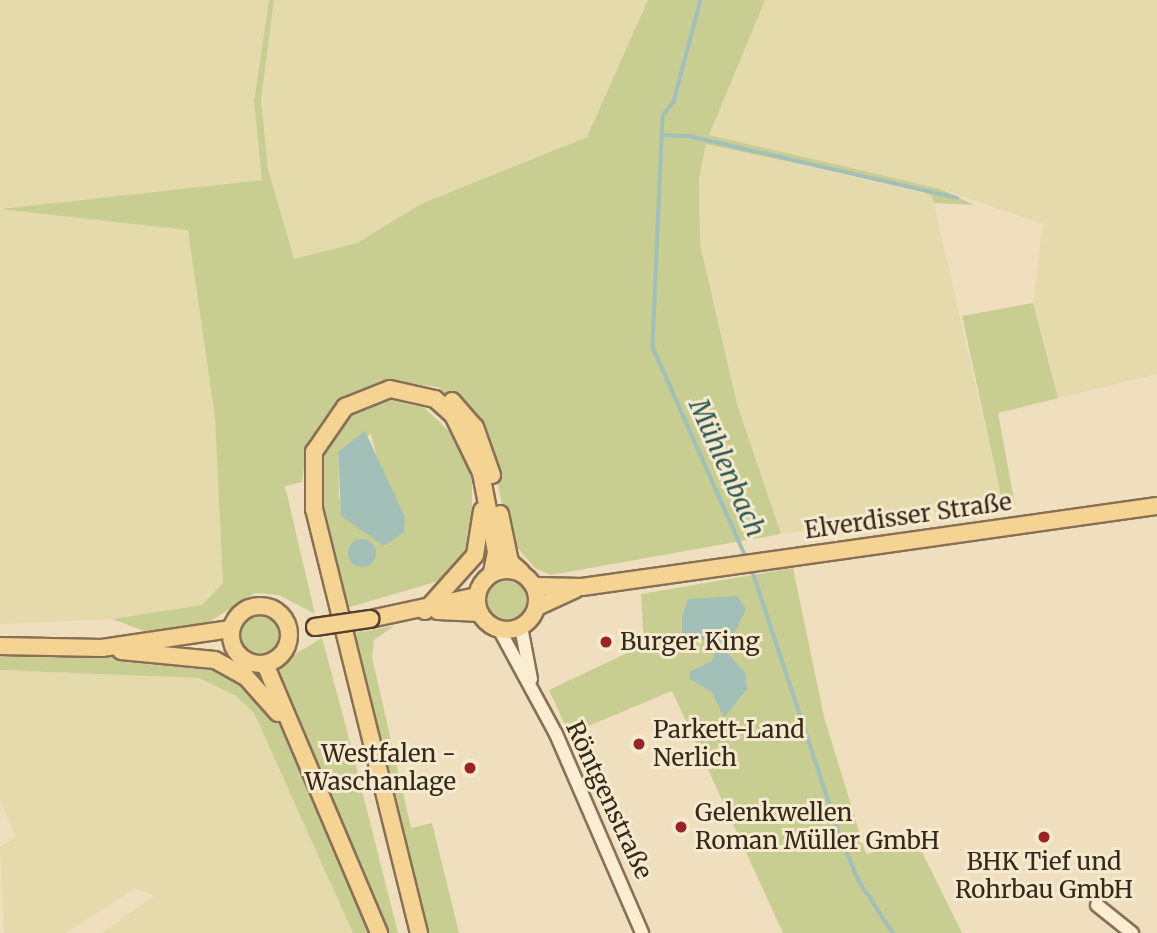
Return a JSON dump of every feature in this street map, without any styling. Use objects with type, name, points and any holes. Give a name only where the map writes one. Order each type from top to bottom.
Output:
[{"type":"main road","points":[[392,380],[436,390],[469,417],[490,462],[510,562],[535,586],[537,607],[521,627],[499,629],[480,613],[425,611]]},
{"type":"main road","points":[[265,664],[245,660],[234,646],[231,629],[240,613],[260,606],[285,620],[315,627],[370,619],[425,611],[477,596],[492,573],[496,552],[481,473],[468,436],[435,399],[390,389],[345,407],[324,429],[310,480],[331,577],[419,933]]},
{"type":"main road","points":[[425,611],[475,555],[481,473]]},
{"type":"main road","name":"Elverdisser Straße","points":[[535,586],[582,587],[751,561],[1157,506]]},
{"type":"main road","points":[[492,573],[521,572]]},
{"type":"main road","name":"Elverdisser Straße","points":[[537,607],[582,587]]},
{"type":"main road","points":[[477,596],[480,613]]},
{"type":"main road","points":[[285,620],[288,645]]},
{"type":"main road","points":[[265,664],[315,627]]},
{"type":"main road","points":[[102,648],[231,629]]},
{"type":"main road","points":[[0,646],[102,648],[227,665],[266,695],[301,752]]},
{"type":"main road","points":[[121,651],[234,646]]},
{"type":"main road","points":[[265,664],[379,933]]},
{"type":"street","name":"Röntgenstraße","points":[[521,627],[533,686]]},
{"type":"street","name":"Röntgenstraße","points":[[499,629],[533,686],[642,933]]},
{"type":"street","points":[[1097,905],[1132,933]]},
{"type":"shaded area","points":[[0,0],[269,0],[254,101],[263,180],[0,209]]},
{"type":"shaded area","points":[[274,0],[648,0],[587,137],[421,204],[357,243],[293,259],[268,169],[261,100]]},
{"type":"shaded area","points":[[765,0],[1157,0],[1157,374],[1058,398],[1033,303],[1043,224],[941,189],[708,135]]},
{"type":"shaded area","points":[[706,143],[932,195],[1003,505],[781,534],[737,404],[700,244],[699,179]]},
{"type":"shaded area","points":[[21,209],[188,230],[215,418],[223,583],[203,605],[112,619],[0,624],[0,210]]},
{"type":"shaded area","points":[[0,670],[200,678],[236,696],[254,713],[353,933],[101,933],[154,896],[135,888],[66,933],[4,933],[0,847],[16,837],[0,801]]},
{"type":"green space","points":[[269,0],[274,0],[261,100],[268,169],[294,259],[357,243],[421,204],[587,137],[648,0],[765,0],[709,135],[941,189],[974,205],[934,203],[931,195],[911,188],[706,144],[699,179],[700,244],[737,404],[781,534],[551,575],[535,568],[509,538],[494,465],[468,412],[438,387],[385,380],[324,418],[307,444],[302,482],[285,486],[315,614],[279,595],[255,593],[204,625],[144,631],[112,619],[202,605],[223,583],[215,418],[188,230],[0,209],[262,180],[254,101]]},
{"type":"green space","points":[[1033,303],[1058,398],[998,413],[1015,505],[1003,505],[962,316]]},
{"type":"green space","points":[[391,400],[425,408],[457,439],[472,481],[472,545],[449,578],[343,609],[320,520],[316,468],[329,430],[356,408]],"holes":[[[371,434],[382,478],[405,517],[385,546],[362,531],[339,499],[338,452]]]},
{"type":"green space","points":[[793,568],[824,717],[866,854],[917,842],[962,933],[783,933],[672,691],[569,734],[549,690],[644,645],[641,594]]},
{"type":"green space","points":[[507,578],[516,579],[523,584],[528,591],[528,609],[523,616],[516,621],[507,622],[498,621],[491,616],[486,609],[485,600],[486,591],[491,584],[498,579]]},
{"type":"green space","points":[[260,613],[276,619],[282,635],[276,651],[260,657],[244,651],[238,635],[244,619]]},
{"type":"green space","points":[[394,626],[374,640],[372,657],[411,828],[432,823],[459,933],[422,933],[348,634]]},
{"type":"green space","points":[[322,638],[398,933],[386,933],[272,668]]},
{"type":"green space","points":[[0,654],[99,654],[226,670],[266,703],[281,728],[369,933],[353,933],[254,713],[236,696],[199,678],[0,670]]},
{"type":"water","points":[[365,431],[405,517],[404,532],[384,546],[341,516],[338,452]]},
{"type":"water","points":[[362,539],[372,543],[376,553],[372,563],[362,567],[352,563],[348,553],[352,543]]},
{"type":"water","points":[[737,596],[746,609],[726,651],[745,673],[747,689],[724,718],[712,692],[690,679],[689,672],[712,661],[715,652],[709,641],[682,636],[682,617],[688,599]]},
{"type":"waterway","name":"Mühlenbach","points":[[701,0],[674,102],[663,116],[653,347],[747,559]]},
{"type":"waterway","points":[[663,135],[689,136],[957,198]]},
{"type":"waterway","name":"Mühlenbach","points":[[752,569],[841,838],[859,881],[893,933]]},
{"type":"place","name":"Burger King","points":[[606,642]]},
{"type":"place","name":"Parkett-Land Nerlich","points":[[639,744]]},
{"type":"place","name":"Westfalen - Waschanlage","points":[[470,768]]},
{"type":"place","name":"Gelenkwellen Roman Müller GmbH","points":[[681,827]]},
{"type":"place","name":"BHK Tief und Rohrbau GmbH","points":[[1044,837]]}]
